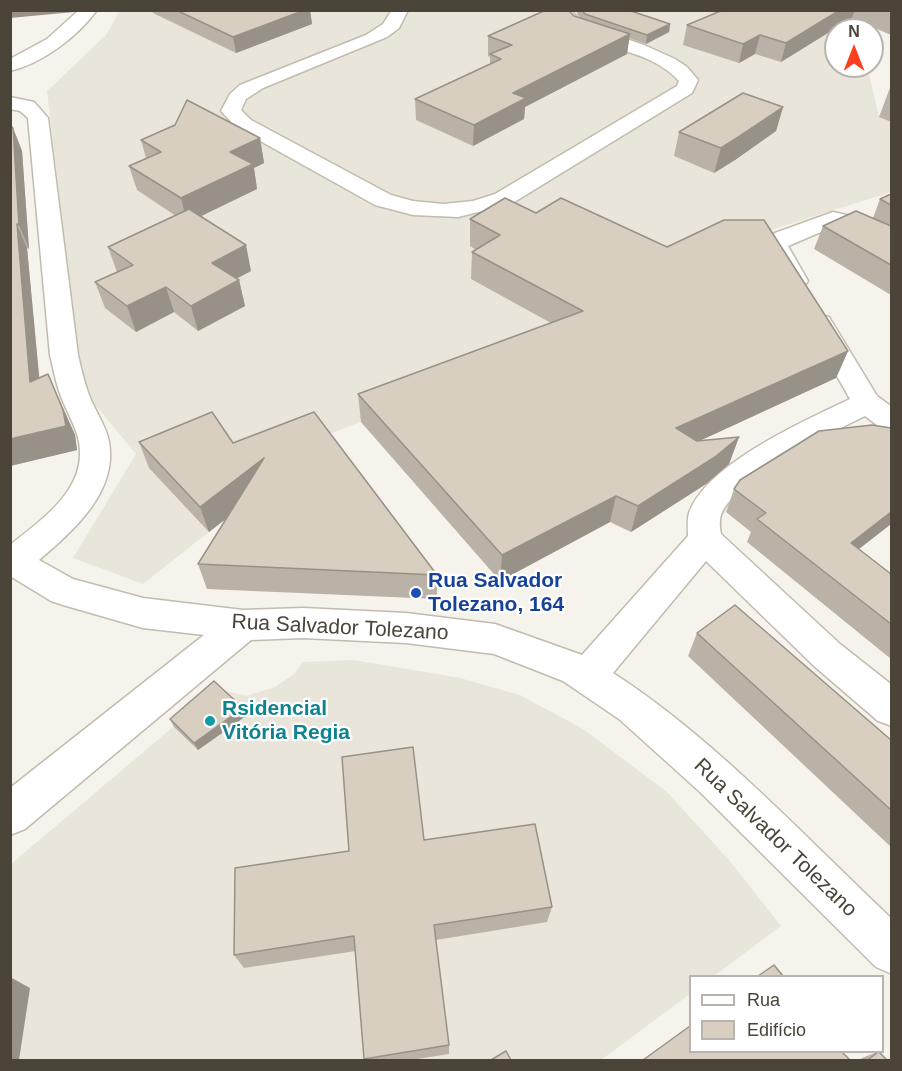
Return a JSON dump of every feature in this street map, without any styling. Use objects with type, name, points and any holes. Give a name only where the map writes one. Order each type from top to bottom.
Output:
[{"type":"street","points":[[10,66],[34,56],[63,37],[89,10]]},
{"type":"street","points":[[400,10],[398,18],[389,29],[372,39],[256,84],[239,93],[232,103],[231,111],[244,124],[383,200],[406,208],[434,212],[473,208],[503,199],[685,90],[689,80],[682,70],[666,61],[576,28],[570,18],[558,10]]},
{"type":"street","points":[[10,104],[23,104],[33,109],[38,118],[64,355],[72,391],[94,443],[94,468],[85,492],[66,516],[12,560]]},
{"type":"street","points":[[891,245],[847,222],[833,219],[783,238],[775,244],[867,404],[891,422]]},
{"type":"street","points":[[867,404],[795,438],[738,477],[707,508],[703,526],[705,539],[827,655],[891,709]]},
{"type":"street","points":[[587,676],[705,539]]},
{"type":"street","name":"Rua Salvador Tolezano","points":[[12,560],[63,591],[143,613],[243,625],[303,623],[406,628],[495,639],[576,669],[633,707],[714,778],[891,951]]},
{"type":"street","points":[[10,815],[243,625]]},
{"type":"shaded area","points":[[119,11],[761,11],[824,32],[824,78],[870,78],[879,117],[891,122],[891,192],[717,247],[660,305],[230,473],[248,501],[143,584],[73,558],[136,454],[82,389],[47,91],[107,34]]},
{"type":"shaded area","points":[[354,660],[460,678],[520,695],[583,729],[667,792],[729,860],[781,926],[715,975],[689,975],[689,995],[601,1060],[11,1060],[11,864],[218,689],[246,696],[275,687],[294,674],[303,662]]},
{"type":"building","points":[[176,10],[305,10],[233,37]]},
{"type":"building","points":[[546,10],[568,10],[574,16],[630,34],[513,93],[526,98],[474,125],[415,99],[501,59],[490,54],[512,45],[488,36]]},
{"type":"building","points":[[582,10],[628,10],[670,24],[647,35],[585,14]]},
{"type":"building","points":[[723,10],[840,10],[786,43],[760,35],[743,44],[687,25]]},
{"type":"building","points":[[743,93],[783,107],[721,148],[679,132]]},
{"type":"building","points":[[187,100],[260,138],[230,152],[253,164],[181,198],[129,166],[161,152],[141,140],[175,125]]},
{"type":"building","points":[[10,125],[13,128],[19,225],[17,224],[30,382],[48,374],[63,410],[66,426],[10,439]]},
{"type":"building","points":[[891,194],[891,205],[880,199]]},
{"type":"building","points":[[505,198],[536,213],[561,198],[667,247],[724,220],[764,220],[848,351],[676,428],[697,441],[739,437],[715,457],[638,506],[616,496],[502,555],[358,394],[583,311],[472,252],[500,235],[470,219]]},
{"type":"building","points":[[189,209],[246,245],[212,263],[239,280],[191,306],[166,287],[127,306],[95,282],[133,265],[108,247]]},
{"type":"building","points":[[856,211],[891,226],[891,265],[823,226]]},
{"type":"building","points":[[212,412],[233,443],[314,412],[437,575],[198,564],[264,458],[200,507],[139,442]]},
{"type":"building","points":[[872,425],[891,428],[891,512],[851,543],[891,574],[891,624],[757,519],[766,513],[734,489],[740,480],[819,431]]},
{"type":"building","points":[[735,605],[891,740],[891,810],[697,633]]},
{"type":"building","name":"Rsidencial Vitória Regia","points":[[214,681],[243,708],[194,743],[170,719]]},
{"type":"building","points":[[413,747],[424,840],[535,824],[552,907],[434,925],[449,1045],[364,1059],[354,936],[234,955],[235,868],[349,851],[342,757]]},
{"type":"building","points":[[774,965],[782,975],[759,975]]},
{"type":"building","points":[[689,1027],[689,1053],[843,1053],[850,1060],[643,1060]]},
{"type":"building","points":[[506,1051],[511,1060],[491,1060]]},
{"type":"building","points":[[880,1053],[887,1060],[868,1060]]},
{"type":"place","name":"Rua Salvador Tolezano, 164","points":[[416,593]]},
{"type":"place","name":"Rsidencial Vitória Regia","points":[[210,721]]}]
